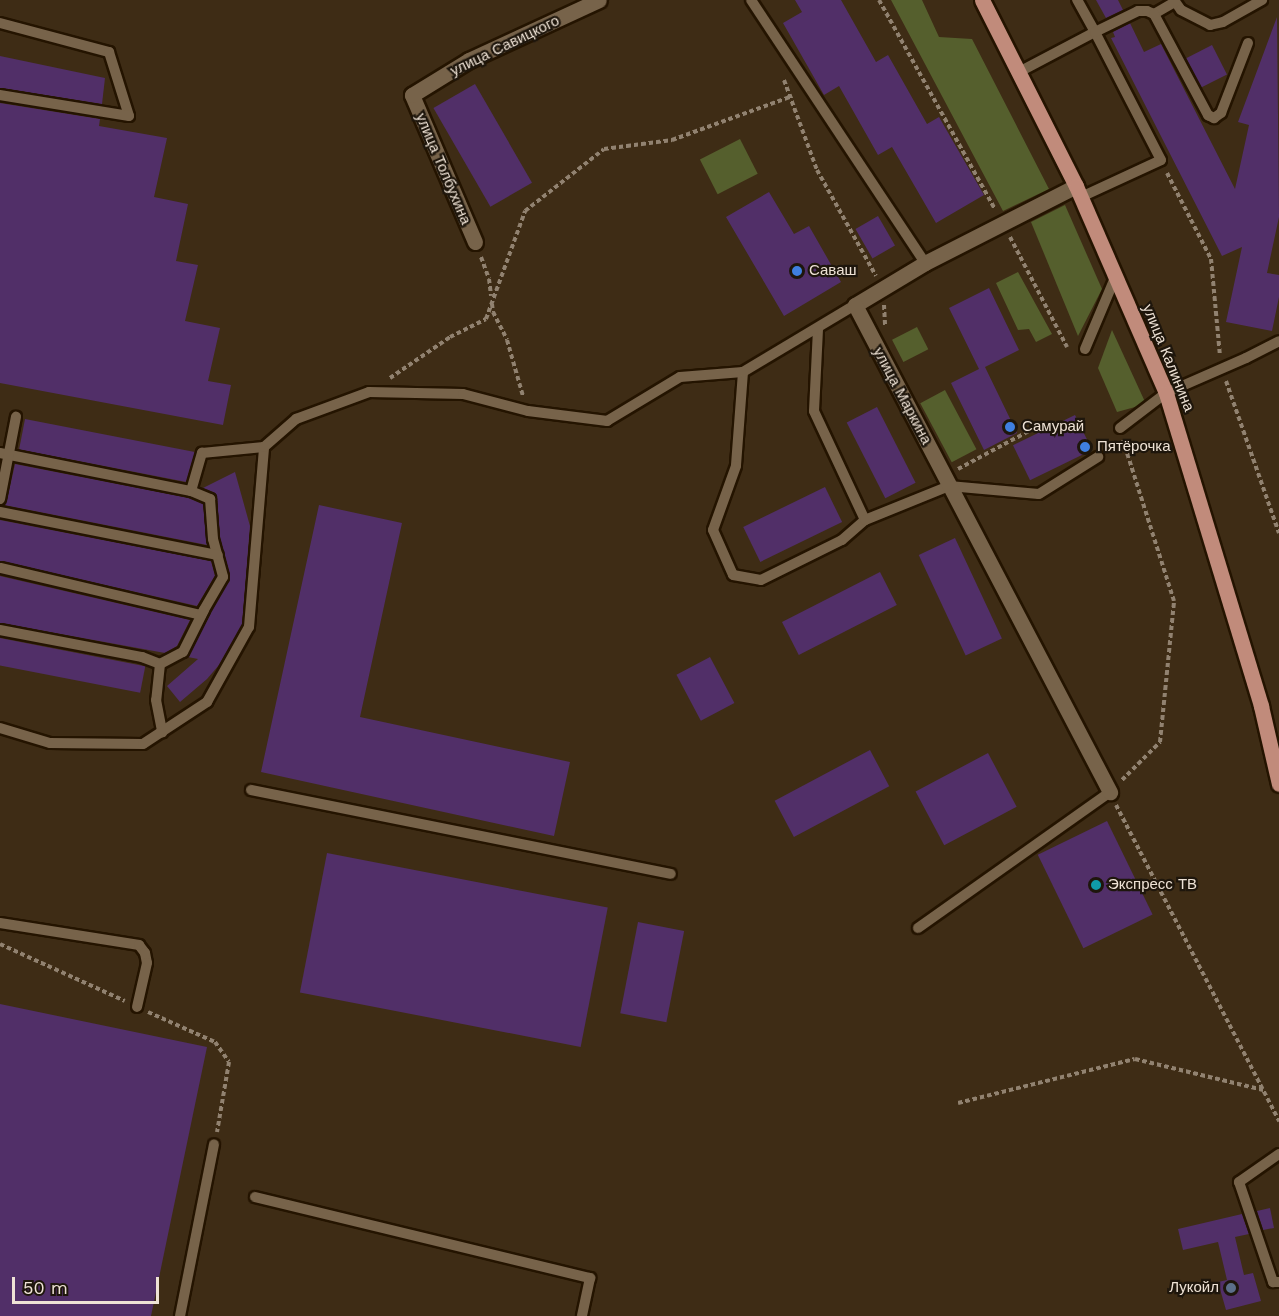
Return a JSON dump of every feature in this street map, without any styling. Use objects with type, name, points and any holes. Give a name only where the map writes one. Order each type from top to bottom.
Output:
[{"type":"main road","name":"улица Калинина","points":[[982,0],[1078,191],[1166,393],[1261,706],[1279,784]]},
{"type":"street","name":"улица Савицкого","points":[[412,95],[469,60],[600,0]]},
{"type":"street","name":"улица Толбухина","points":[[412,95],[475,242]]},
{"type":"street","points":[[855,305],[925,263],[1078,191]]},
{"type":"street","name":"улица Маркина","points":[[855,305],[1110,792]]},
{"type":"lane","points":[[751,0],[925,263]]},
{"type":"lane","points":[[1077,0],[1161,160],[1078,191]]},
{"type":"lane","points":[[1154,14],[1174,1],[1181,10],[1210,25],[1223,21],[1262,0]]},
{"type":"lane","points":[[1019,72],[1138,11],[1147,11],[1154,14],[1210,117],[1218,117],[1248,43]]},
{"type":"lane","points":[[0,23],[109,52],[129,116],[0,95]]},
{"type":"lane","points":[[1085,349],[1115,278]]},
{"type":"lane","points":[[191,491],[202,453],[264,447],[296,419],[369,392],[463,394],[528,411],[607,422],[680,377],[743,372],[855,305]]},
{"type":"lane","points":[[818,328],[814,411],[865,520]]},
{"type":"lane","points":[[1120,428],[1166,393],[1222,369],[1279,340]]},
{"type":"lane","points":[[743,372],[735,466],[713,530],[733,575],[761,580],[842,540],[865,520],[947,481],[1040,494],[1098,457]]},
{"type":"lane","points":[[0,499],[4,454],[16,417]]},
{"type":"lane","points":[[0,728],[50,742],[143,744],[207,702],[249,627],[264,447]]},
{"type":"lane","points":[[0,630],[142,657],[160,664],[183,652],[223,577],[210,499],[191,491],[4,454]]},
{"type":"lane","points":[[0,512],[218,555]]},
{"type":"lane","points":[[0,568],[201,615],[206,608]]},
{"type":"lane","points":[[160,664],[156,700],[162,732]]},
{"type":"lane","points":[[251,790],[671,874]]},
{"type":"lane","points":[[918,928],[1110,792]]},
{"type":"lane","points":[[0,923],[139,945],[145,952],[147,963],[137,1007]]},
{"type":"lane","points":[[180,1316],[214,1144]]},
{"type":"lane","points":[[1279,1154],[1239,1182],[1272,1282],[1279,1282]]},
{"type":"lane","points":[[255,1197],[590,1278],[582,1316]]},
{"type":"path","points":[[879,0],[1004,225],[1067,347]]},
{"type":"path","points":[[782,75],[792,96],[817,170],[883,288],[885,328]]},
{"type":"path","points":[[369,392],[450,337],[486,319],[525,211],[604,149],[672,140],[792,96]]},
{"type":"path","points":[[1161,160],[1211,259],[1222,369],[1279,533]]},
{"type":"path","points":[[475,242],[489,279],[493,312],[507,340],[528,411]]},
{"type":"path","points":[[1120,428],[1174,601],[1160,742],[1110,792],[1279,1121]]},
{"type":"path","points":[[947,481],[1029,431]]},
{"type":"path","points":[[0,944],[215,1042],[229,1062],[214,1144]]},
{"type":"path","points":[[958,1103],[1135,1059],[1263,1090]]},
{"type":"green space","points":[[891,0],[922,0],[939,37],[972,39],[1049,189],[1003,211]]},
{"type":"green space","points":[[740,139],[758,174],[718,194],[700,159]]},
{"type":"green space","points":[[1065,205],[1102,289],[1078,336],[1031,222]]},
{"type":"green space","points":[[1018,272],[1052,334],[1036,342],[1029,329],[1018,330],[996,283]]},
{"type":"green space","points":[[917,327],[928,349],[903,362],[892,340]]},
{"type":"green space","points":[[1112,330],[1146,404],[1117,412],[1098,368]]},
{"type":"green space","points":[[945,390],[976,449],[952,462],[920,403]]},
{"type":"building","points":[[795,0],[841,0],[876,62],[888,55],[927,124],[939,117],[984,195],[936,223],[892,147],[878,155],[839,86],[824,95],[783,23],[802,12]]},
{"type":"building","points":[[1096,0],[1118,0],[1123,10],[1106,18]]},
{"type":"building","points":[[1277,17],[1279,217],[1267,273],[1279,275],[1279,297],[1272,331],[1226,322],[1242,247],[1222,256],[1111,38],[1115,37],[1113,32],[1130,23],[1144,52],[1161,44],[1235,189],[1249,125],[1238,122]]},
{"type":"building","points":[[1212,45],[1227,74],[1201,88],[1186,58]]},
{"type":"building","points":[[0,56],[105,78],[102,104],[0,88]]},
{"type":"building","points":[[475,84],[532,183],[490,207],[433,108]]},
{"type":"building","points":[[0,103],[100,119],[99,126],[167,138],[154,197],[188,204],[176,261],[198,265],[185,321],[220,328],[208,381],[231,385],[223,425],[0,383]]},
{"type":"building","points":[[769,192],[794,234],[809,226],[841,282],[784,316],[726,217]]},
{"type":"building","points":[[878,216],[895,245],[872,258],[855,229]]},
{"type":"building","points":[[989,288],[1019,350],[985,367],[1017,433],[984,450],[951,383],[979,369],[949,308]]},
{"type":"building","points":[[877,407],[916,483],[885,498],[847,422]]},
{"type":"building","points":[[1075,415],[1092,450],[1030,480],[1013,445]]},
{"type":"building","points":[[25,419],[195,452],[189,482],[19,449]]},
{"type":"building","points":[[15,464],[189,498],[203,504],[207,545],[4,505]]},
{"type":"building","points":[[235,472],[250,526],[242,625],[219,665],[207,679],[180,702],[167,686],[198,659],[188,657],[230,576],[220,538],[217,498],[213,492],[203,488]]},
{"type":"building","points":[[825,487],[842,522],[760,562],[743,527]]},
{"type":"building","points":[[319,505],[402,523],[360,717],[570,762],[554,836],[261,772]]},
{"type":"building","points":[[0,520],[211,561],[215,576],[197,606],[0,561]]},
{"type":"building","points":[[955,538],[1002,639],[966,656],[919,555]]},
{"type":"building","points":[[880,572],[897,605],[799,655],[782,622]]},
{"type":"building","points":[[0,576],[190,620],[177,646],[165,653],[0,623]]},
{"type":"building","points":[[0,638],[145,666],[140,693],[0,666]]},
{"type":"building","points":[[710,657],[734,703],[701,721],[676,675]]},
{"type":"building","points":[[870,750],[889,786],[794,837],[775,801]]},
{"type":"building","points":[[988,753],[1017,807],[944,845],[916,791]]},
{"type":"building","name":"Экспресс ТВ","points":[[1107,821],[1153,914],[1083,948],[1038,855]]},
{"type":"building","points":[[327,853],[608,908],[581,1047],[300,992]]},
{"type":"building","points":[[638,922],[684,931],[666,1022],[620,1013]]},
{"type":"building","points":[[0,1004],[207,1047],[151,1316],[0,1316]]},
{"type":"building","points":[[1270,1208],[1274,1228],[1263,1230],[1257,1211]]},
{"type":"building","points":[[1242,1214],[1249,1234],[1235,1237],[1244,1275],[1253,1273],[1261,1301],[1226,1310],[1218,1282],[1227,1280],[1218,1242],[1183,1250],[1178,1229]]},
{"type":"place","name":"Саваш","points":[[797,271]]},
{"type":"place","name":"Самурай","points":[[1010,427]]},
{"type":"place","name":"Пятёрочка","points":[[1085,447]]},
{"type":"place","name":"Экспресс ТВ","points":[[1096,885]]},
{"type":"place","name":"Лукойл","points":[[1231,1288]]}]
